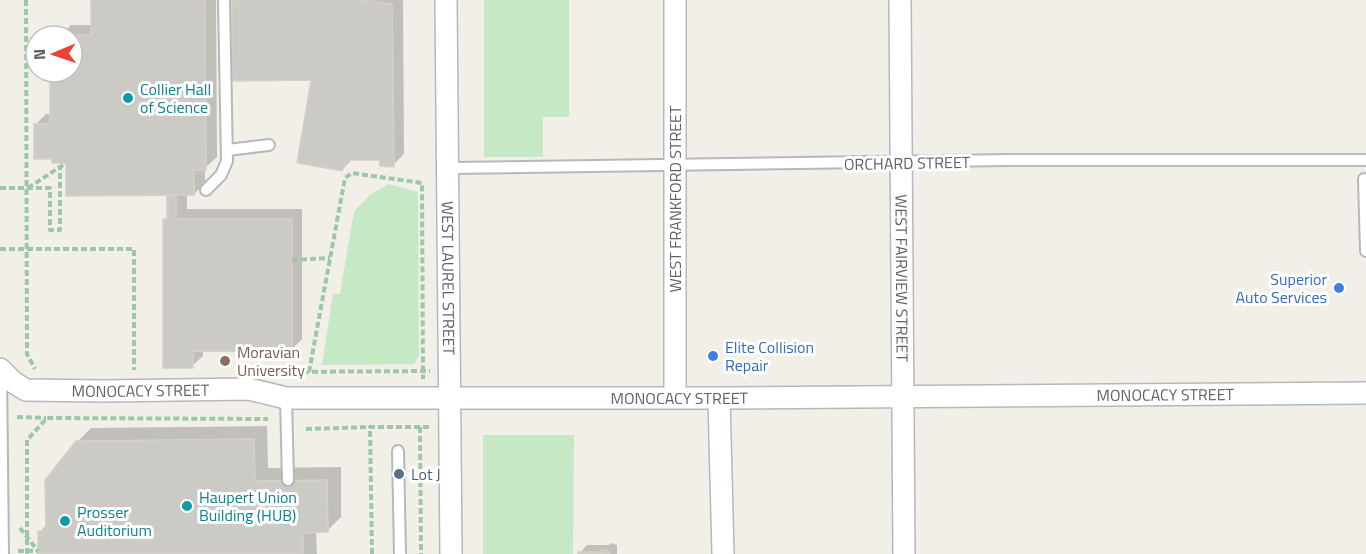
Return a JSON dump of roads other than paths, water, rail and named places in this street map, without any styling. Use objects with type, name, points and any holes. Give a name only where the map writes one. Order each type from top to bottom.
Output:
[{"type":"street","name":"WEST LAUREL STREET","points":[[446,0],[451,554]]},
{"type":"street","name":"WEST FRANKFORD STREET","points":[[675,0],[675,397]]},
{"type":"street","name":"WEST FAIRVIEW STREET","points":[[900,0],[904,554]]},
{"type":"street","name":"MONOCACY STREET","points":[[0,370],[13,382],[27,390],[105,392],[249,389],[286,398],[719,398],[1366,393]]},
{"type":"street","points":[[719,398],[723,554]]},
{"type":"lane","points":[[206,190],[221,175],[227,161],[224,0]]},
{"type":"lane","points":[[228,150],[269,145]]},
{"type":"lane","name":"ORCHARD STREET","points":[[448,168],[1009,160],[1366,160]]},
{"type":"lane","points":[[1364,179],[1366,251]]},
{"type":"lane","points":[[0,370],[3,554]]},
{"type":"lane","points":[[286,398],[288,480]]},
{"type":"lane","points":[[398,451],[400,554]]},
{"type":"place","name":"Collier Hall of Science","points":[[128,98]]},
{"type":"place","name":"Superior Auto Services","points":[[1339,288]]},
{"type":"place","name":"Elite Collision Repair","points":[[713,356]]},
{"type":"place","name":"Moravian University","points":[[225,361]]},
{"type":"place","name":"Lot J","points":[[399,474]]},
{"type":"place","name":"Haupert Union Building (HUB)","points":[[187,506]]},
{"type":"place","name":"Prosser Auditorium","points":[[65,521]]}]
